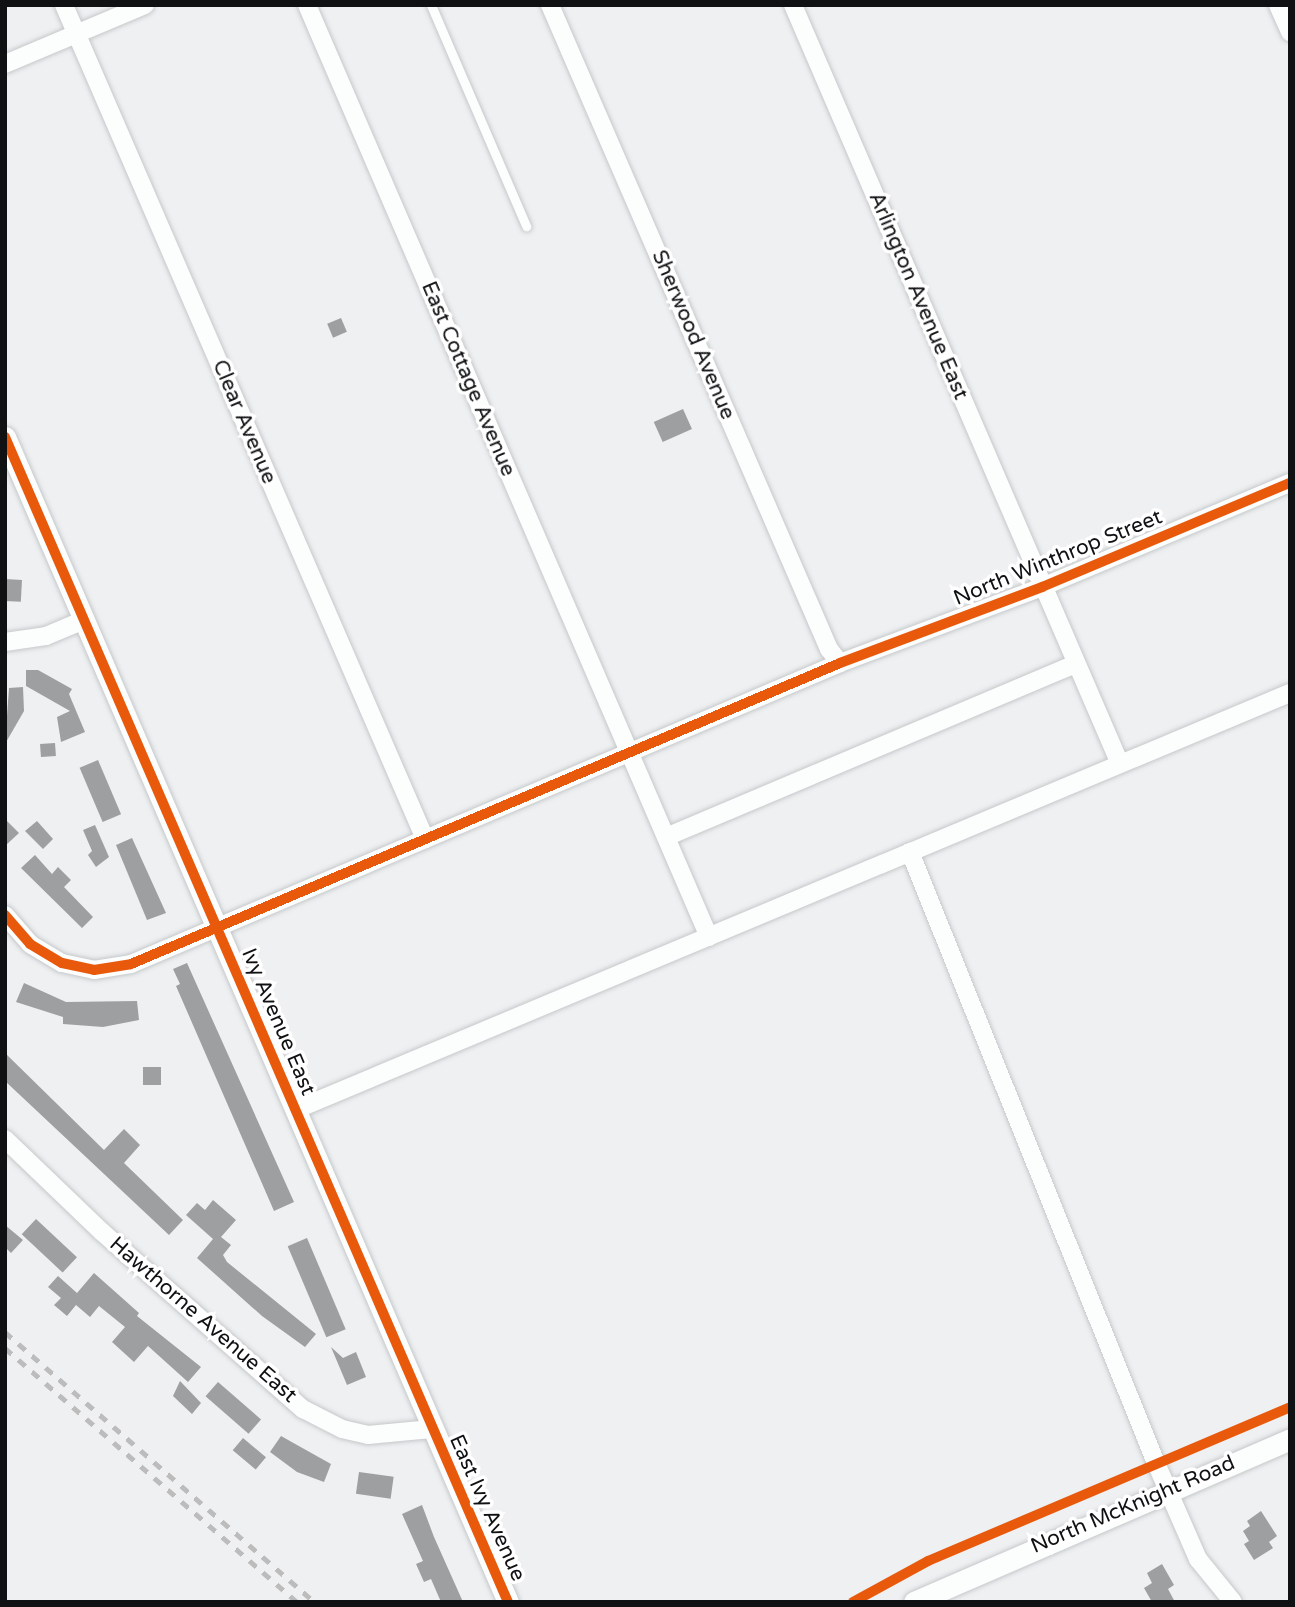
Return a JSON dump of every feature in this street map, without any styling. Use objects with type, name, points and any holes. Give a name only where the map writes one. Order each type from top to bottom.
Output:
[{"type":"street","name":"Clear Avenue","points":[[64,5],[425,839]]},
{"type":"street","points":[[5,64],[145,5]]},
{"type":"street","name":"East Cottage Avenue","points":[[307,5],[709,937]]},
{"type":"street","name":"Sherwood Avenue","points":[[550,5],[829,649],[840,663]]},
{"type":"street","name":"Arlington Avenue East","points":[[793,5],[1120,764]]},
{"type":"street","points":[[1278,5],[1290,32]]},
{"type":"street","name":"Ivy Avenue East","points":[[5,436],[432,1429]]},
{"type":"street","name":"North Winthrop Street","points":[[5,915],[47,956],[94,970],[131,964],[840,663],[1042,587],[1290,482]]},
{"type":"street","points":[[5,642],[46,636],[84,621]]},
{"type":"street","points":[[666,837],[1076,664]]},
{"type":"street","points":[[295,1110],[1290,693]]},
{"type":"street","points":[[910,852],[1168,1490],[1198,1559],[1233,1602]]},
{"type":"street","name":"Hawthorne Avenue East","points":[[5,1139],[102,1232],[303,1409],[342,1429],[368,1434],[432,1429]]},
{"type":"street","name":"East Ivy Avenue","points":[[432,1429],[508,1602]]},
{"type":"street","name":"North McKnight Road","points":[[914,1602],[976,1572],[1290,1439]]},
{"type":"lane","points":[[431,5],[526,226]]},
{"type":"building","points":[[341,318],[347,332],[333,338],[327,324]]},
{"type":"building","points":[[683,409],[692,429],[663,442],[654,422]]},
{"type":"building","points":[[5,579],[22,580],[21,602],[5,601]]},
{"type":"building","points":[[26,670],[38,670],[72,689],[69,694],[85,732],[61,742],[57,717],[70,711],[26,686]]},
{"type":"building","points":[[23,687],[24,711],[5,744],[9,688]]},
{"type":"building","points":[[55,743],[56,756],[41,757],[40,744]]},
{"type":"building","points":[[98,760],[121,814],[103,822],[80,768]]},
{"type":"building","points":[[5,819],[19,833],[5,846]]},
{"type":"building","points":[[37,821],[53,839],[43,849],[25,831]]},
{"type":"building","points":[[95,825],[109,857],[96,867],[88,855],[92,851],[83,830]]},
{"type":"building","points":[[132,838],[166,913],[147,920],[116,845]]},
{"type":"building","points":[[35,855],[52,874],[58,867],[71,880],[64,887],[93,917],[82,928],[21,868]]},
{"type":"building","points":[[187,963],[294,1202],[274,1211],[176,986],[180,984],[173,969]]},
{"type":"building","points":[[24,983],[66,1002],[137,1001],[139,1020],[103,1027],[63,1024],[63,1017],[16,1002]]},
{"type":"building","points":[[5,1053],[104,1150],[124,1129],[140,1145],[124,1163],[183,1220],[169,1235],[5,1081]]},
{"type":"building","points":[[143,1067],[161,1067],[161,1085],[143,1085]]},
{"type":"building","points":[[213,1200],[236,1220],[221,1237],[231,1245],[223,1255],[227,1262],[316,1334],[305,1347],[262,1316],[197,1258],[213,1239],[186,1215],[197,1203],[205,1210]]},
{"type":"building","points":[[36,1219],[77,1257],[63,1273],[22,1234]]},
{"type":"building","points":[[5,1225],[23,1240],[11,1253],[5,1247]]},
{"type":"building","points":[[307,1238],[346,1329],[326,1337],[288,1246]]},
{"type":"building","points":[[94,1273],[139,1313],[137,1316],[201,1367],[188,1382],[148,1346],[134,1362],[112,1342],[125,1327],[99,1306],[90,1317],[76,1305],[67,1316],[54,1305],[61,1298],[48,1287],[58,1276],[77,1293]]},
{"type":"building","points":[[331,1347],[343,1358],[356,1352],[366,1377],[347,1385]]},
{"type":"building","points":[[180,1381],[201,1403],[192,1414],[173,1396]]},
{"type":"building","points":[[218,1382],[261,1419],[249,1434],[206,1396]]},
{"type":"building","points":[[281,1436],[331,1464],[324,1482],[297,1472],[270,1452]]},
{"type":"building","points":[[243,1438],[266,1457],[256,1470],[233,1450]]},
{"type":"building","points":[[359,1472],[394,1477],[391,1499],[356,1494]]},
{"type":"building","points":[[422,1505],[463,1602],[441,1602],[431,1579],[424,1582],[416,1564],[423,1561],[402,1514]]},
{"type":"building","points":[[1261,1511],[1277,1536],[1269,1542],[1273,1548],[1254,1560],[1244,1544],[1249,1541],[1243,1531],[1250,1526],[1247,1521]]},
{"type":"building","points":[[1162,1564],[1174,1585],[1168,1589],[1175,1602],[1152,1602],[1144,1588],[1152,1583],[1147,1573]]},
{"type":"railway","points":[[5,1332],[315,1602]]},
{"type":"railway","points":[[5,1348],[297,1602]]},
{"type":"cycle path","points":[[5,437],[508,1602]]},
{"type":"cycle path","points":[[5,915],[30,944],[62,963],[94,970],[131,964],[840,663],[1042,587],[1290,483]]},
{"type":"cycle path","points":[[853,1602],[928,1561],[1290,1407]]}]
